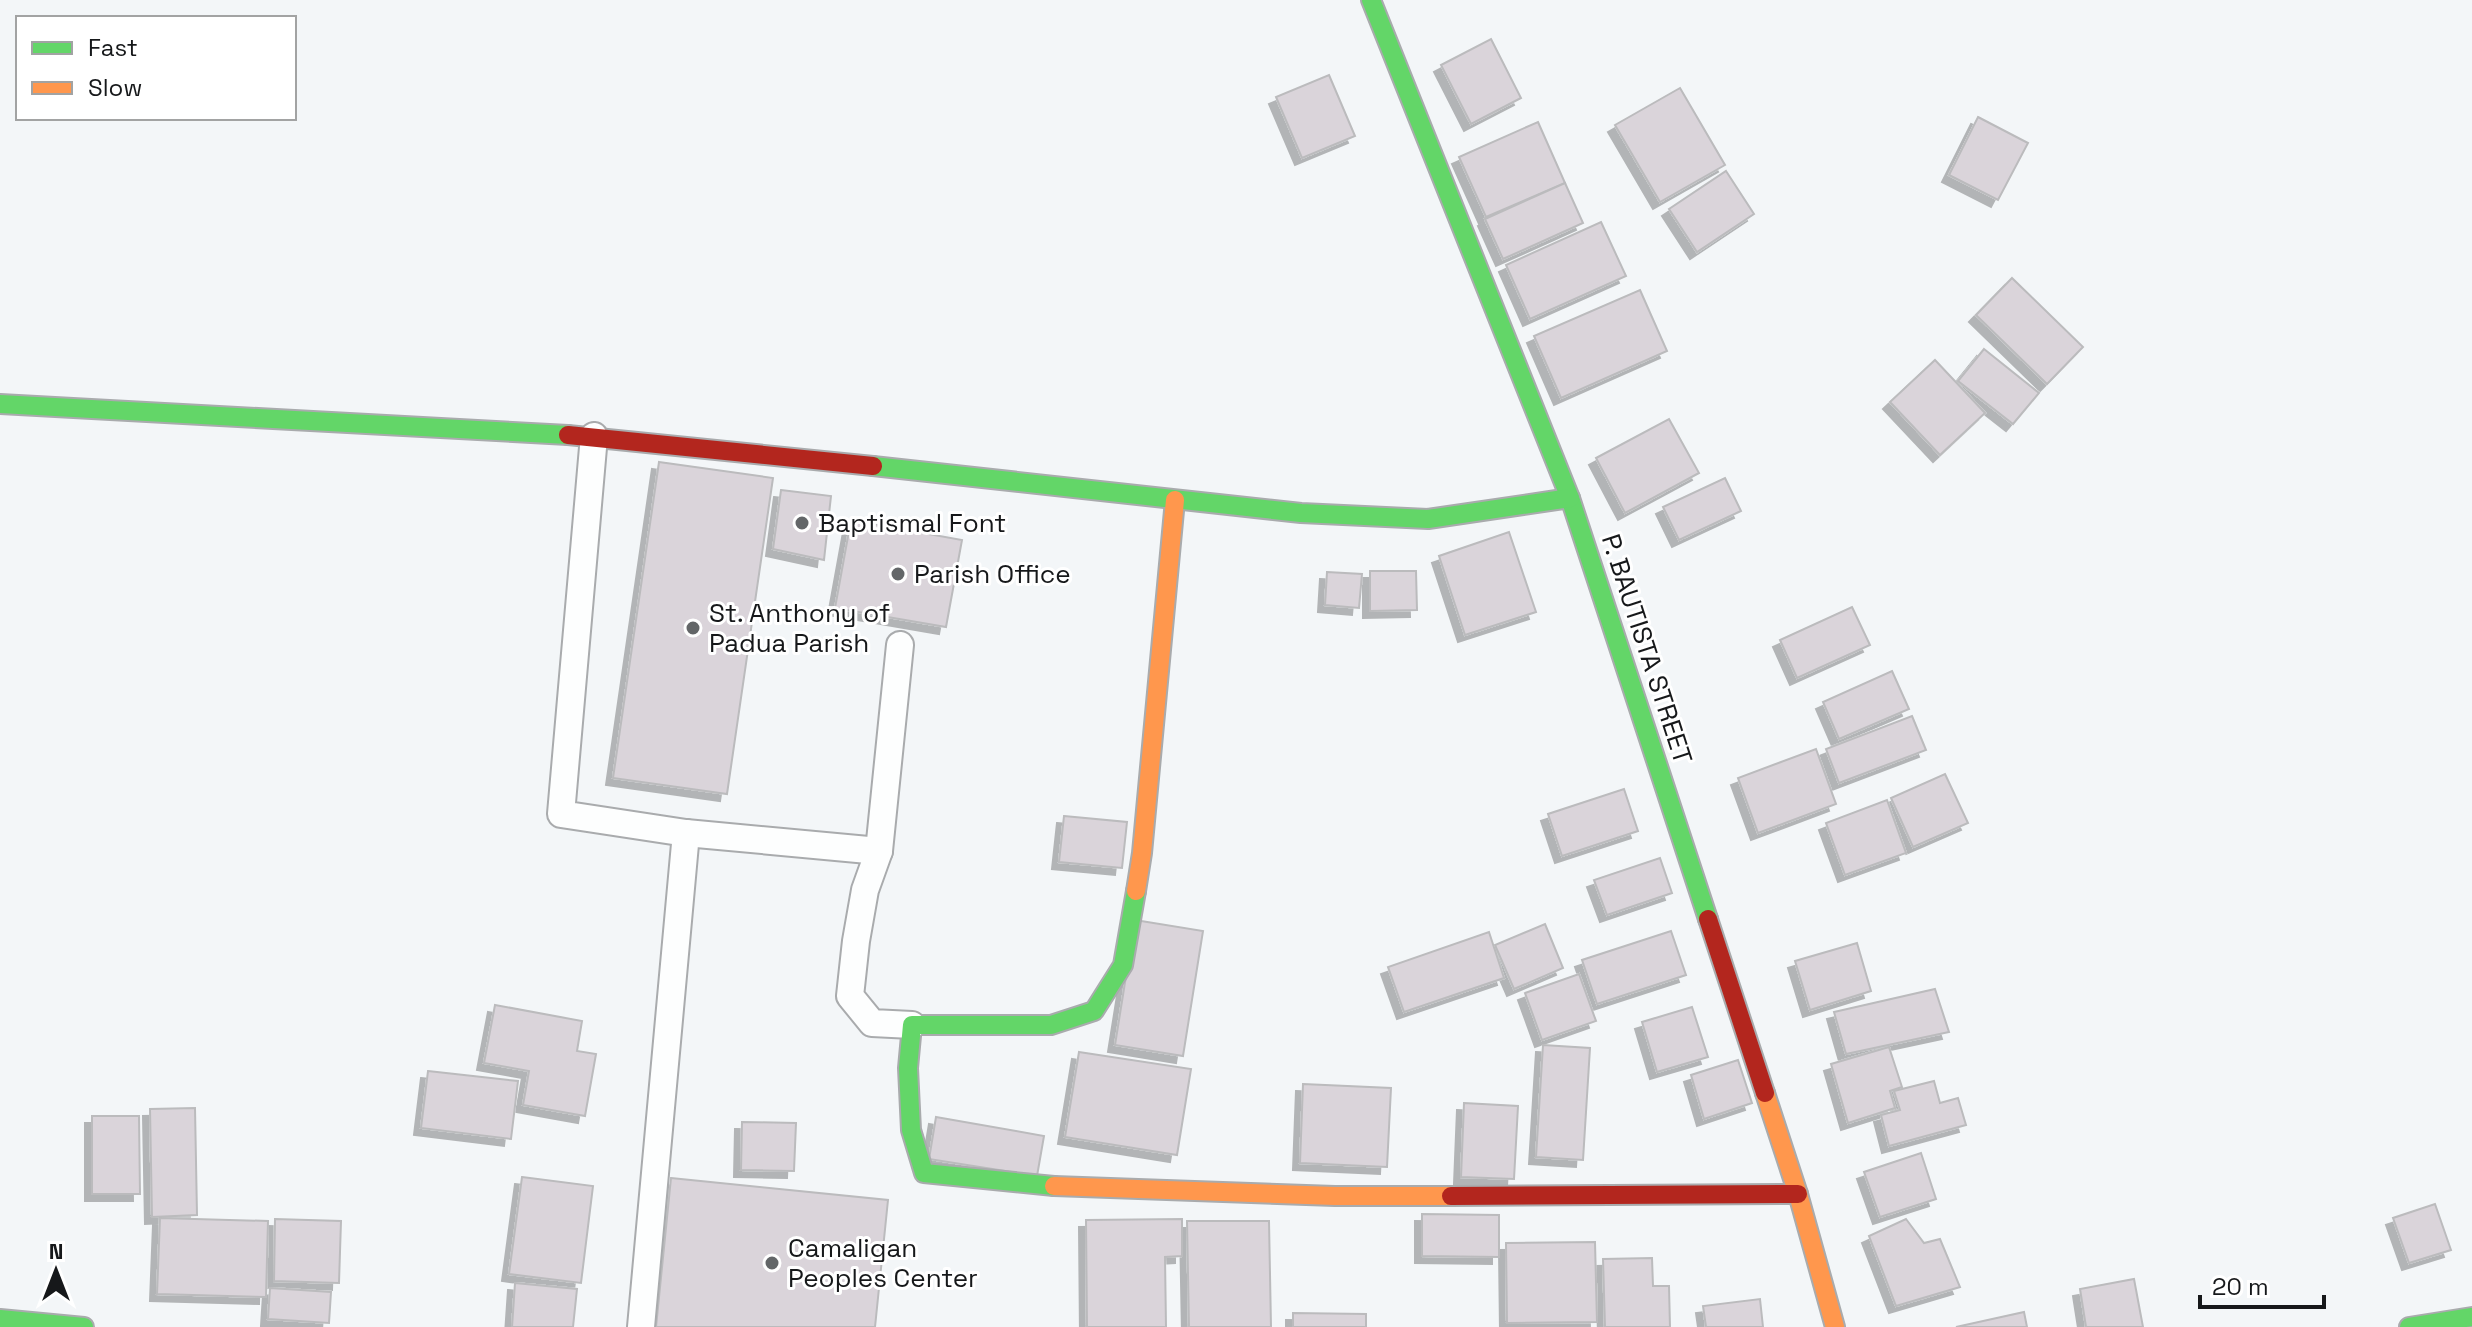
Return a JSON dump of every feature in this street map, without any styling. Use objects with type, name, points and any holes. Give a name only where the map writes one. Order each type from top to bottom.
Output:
[{"type":"street","name":"P. BAUTISTA STREET","points":[[1371,0],[1570,498],[1798,1194],[1835,1327]]},
{"type":"street","points":[[0,404],[594,436],[1301,513],[1428,519],[1570,498]]},
{"type":"street","points":[[1175,500],[1142,853],[1123,965],[1094,1011],[1051,1025],[912,1025],[908,1068],[911,1130],[924,1173],[1086,1189],[1335,1196],[1798,1194]]},
{"type":"street","points":[[2409,1327],[2472,1317]]},
{"type":"street","points":[[0,1319],[84,1327]]},
{"type":"lane","points":[[594,436],[561,814],[686,833],[879,851]]},
{"type":"lane","points":[[900,645],[879,851],[865,890],[850,996],[872,1023],[912,1025]]},
{"type":"lane","points":[[641,1327],[686,833]]},
{"type":"building","points":[[1491,39],[1521,98],[1471,124],[1441,65]]},
{"type":"building","points":[[1329,75],[1355,136],[1302,158],[1276,97]]},
{"type":"building","points":[[1680,88],[1725,165],[1660,202],[1615,125]]},
{"type":"building","points":[[1978,117],[2028,143],[1998,200],[1949,175]]},
{"type":"building","points":[[1538,122],[1565,183],[1486,217],[1459,157]]},
{"type":"building","points":[[1726,171],[1754,214],[1697,252],[1669,209]]},
{"type":"building","points":[[1565,183],[1583,223],[1503,259],[1485,219]]},
{"type":"building","points":[[1601,222],[1626,276],[1530,319],[1506,265]]},
{"type":"building","points":[[2012,278],[2083,347],[2047,384],[1976,315]]},
{"type":"building","points":[[1640,290],[1667,351],[1561,398],[1534,336]]},
{"type":"building","points":[[1984,349],[2039,393],[2013,424],[1958,381]]},
{"type":"building","points":[[1935,360],[1985,413],[1940,455],[1890,402]]},
{"type":"building","points":[[1669,419],[1699,473],[1625,513],[1596,458]]},
{"type":"building","name":"St. Anthony of Padua Parish","points":[[659,462],[773,478],[727,794],[613,778]]},
{"type":"building","points":[[1725,478],[1741,511],[1679,540],[1663,507]]},
{"type":"building","name":"Baptismal Font","points":[[781,490],[831,496],[824,560],[773,549]]},
{"type":"building","name":"Parish Office","points":[[851,520],[962,540],[946,627],[835,608]]},
{"type":"building","points":[[1509,532],[1536,612],[1465,635],[1439,556]]},
{"type":"building","points":[[1370,571],[1416,571],[1417,610],[1370,611]]},
{"type":"building","points":[[1327,572],[1362,574],[1359,608],[1325,605]]},
{"type":"building","points":[[1852,607],[1870,645],[1797,678],[1780,640]]},
{"type":"building","points":[[1892,671],[1909,709],[1839,739],[1823,702]]},
{"type":"building","points":[[1912,716],[1926,750],[1839,783],[1826,749]]},
{"type":"building","points":[[1816,749],[1836,804],[1758,833],[1738,778]]},
{"type":"building","points":[[1945,774],[1968,823],[1913,847],[1891,798]]},
{"type":"building","points":[[1624,789],[1638,831],[1562,856],[1548,814]]},
{"type":"building","points":[[1887,800],[1906,853],[1845,875],[1826,823]]},
{"type":"building","points":[[1064,816],[1127,822],[1122,868],[1059,862]]},
{"type":"building","points":[[1660,858],[1672,893],[1607,915],[1594,880]]},
{"type":"building","points":[[1135,920],[1203,931],[1183,1056],[1115,1045]]},
{"type":"building","points":[[1545,924],[1563,968],[1514,989],[1495,945]]},
{"type":"building","points":[[1671,931],[1686,975],[1597,1004],[1582,960]]},
{"type":"building","points":[[1489,932],[1504,978],[1404,1012],[1388,967]]},
{"type":"building","points":[[1857,943],[1871,991],[1810,1010],[1795,961]]},
{"type":"building","points":[[1579,974],[1596,1021],[1542,1040],[1525,993]]},
{"type":"building","points":[[1935,989],[1949,1032],[1846,1054],[1834,1012]]},
{"type":"building","points":[[495,1005],[582,1021],[577,1051],[596,1054],[585,1116],[523,1105],[529,1071],[484,1063]]},
{"type":"building","points":[[1692,1007],[1708,1057],[1657,1072],[1642,1022]]},
{"type":"building","points":[[1543,1045],[1590,1048],[1583,1160],[1536,1157]]},
{"type":"building","points":[[1889,1047],[1902,1087],[1890,1091],[1895,1108],[1848,1123],[1831,1064]]},
{"type":"building","points":[[1079,1052],[1191,1069],[1177,1155],[1065,1137]]},
{"type":"building","points":[[1738,1060],[1752,1103],[1704,1119],[1691,1075]]},
{"type":"building","points":[[428,1071],[518,1081],[511,1139],[421,1128]]},
{"type":"building","points":[[1934,1081],[1940,1103],[1958,1098],[1966,1125],[1889,1146],[1881,1115],[1900,1110],[1894,1091]]},
{"type":"building","points":[[1303,1084],[1391,1088],[1387,1167],[1300,1163]]},
{"type":"building","points":[[1464,1103],[1518,1106],[1514,1179],[1461,1177]]},
{"type":"building","points":[[195,1108],[197,1215],[152,1217],[150,1109]]},
{"type":"building","points":[[92,1116],[139,1116],[140,1194],[92,1194]]},
{"type":"building","points":[[936,1117],[1044,1136],[1037,1176],[929,1159]]},
{"type":"building","points":[[742,1122],[796,1123],[794,1171],[741,1170]]},
{"type":"building","points":[[1921,1153],[1936,1199],[1880,1217],[1864,1172]]},
{"type":"building","points":[[522,1177],[593,1186],[581,1283],[509,1274]]},
{"type":"building","name":"Camaligan Peoples Center","points":[[671,1178],[888,1200],[875,1327],[656,1327]]},
{"type":"building","points":[[2435,1204],[2451,1250],[2409,1263],[2393,1218]]},
{"type":"building","points":[[1422,1214],[1499,1215],[1499,1257],[1422,1256]]},
{"type":"building","points":[[160,1218],[268,1221],[266,1297],[157,1294]]},
{"type":"building","points":[[275,1219],[341,1221],[339,1283],[274,1281]]},
{"type":"building","points":[[1182,1219],[1182,1256],[1165,1257],[1166,1327],[1087,1327],[1086,1220]]},
{"type":"building","points":[[1906,1219],[1924,1243],[1940,1239],[1960,1287],[1896,1306],[1869,1236]]},
{"type":"building","points":[[1187,1221],[1269,1221],[1271,1327],[1189,1327]]},
{"type":"building","points":[[1595,1242],[1597,1322],[1507,1323],[1506,1243]]},
{"type":"building","points":[[1652,1258],[1653,1286],[1669,1286],[1670,1327],[1605,1327],[1603,1259]]},
{"type":"building","points":[[2134,1279],[2143,1327],[2086,1327],[2080,1289]]},
{"type":"building","points":[[515,1283],[577,1289],[573,1327],[512,1327]]},
{"type":"building","points":[[270,1288],[331,1292],[329,1323],[268,1319]]},
{"type":"building","points":[[1760,1299],[1763,1327],[1706,1327],[1703,1306]]},
{"type":"building","points":[[2024,1312],[2027,1327],[1956,1327]]},
{"type":"building","points":[[1293,1313],[1366,1314],[1366,1327],[1293,1327]]},
{"type":"traffic: fast","points":[[1371,0],[1570,498],[1708,919]]},
{"type":"traffic: fast","points":[[0,404],[568,435]]},
{"type":"traffic: fast","points":[[873,466],[1301,513],[1428,519],[1570,498]]},
{"type":"traffic: fast","points":[[1054,1186],[924,1173],[911,1130],[908,1068],[912,1025],[1051,1025],[1094,1011],[1123,965],[1136,891]]},
{"type":"traffic: fast","points":[[2409,1327],[2472,1317]]},
{"type":"traffic: fast","points":[[0,1319],[84,1327]]},
{"type":"traffic: slow","points":[[1136,891],[1175,500]]},
{"type":"traffic: slow","points":[[1765,1093],[1798,1194],[1835,1327]]},
{"type":"traffic: slow","points":[[1054,1186],[1335,1196],[1451,1196]]},
{"type":"traffic: jam","points":[[568,435],[873,466]]},
{"type":"traffic: jam","points":[[1708,919],[1765,1093]]},
{"type":"traffic: jam","points":[[1451,1196],[1798,1194]]},
{"type":"place","name":"Baptismal Font","points":[[802,523]]},
{"type":"place","name":"Parish Office","points":[[898,574]]},
{"type":"place","name":"St. Anthony of Padua Parish","points":[[693,628]]},
{"type":"place","name":"Camaligan Peoples Center","points":[[772,1263]]}]
